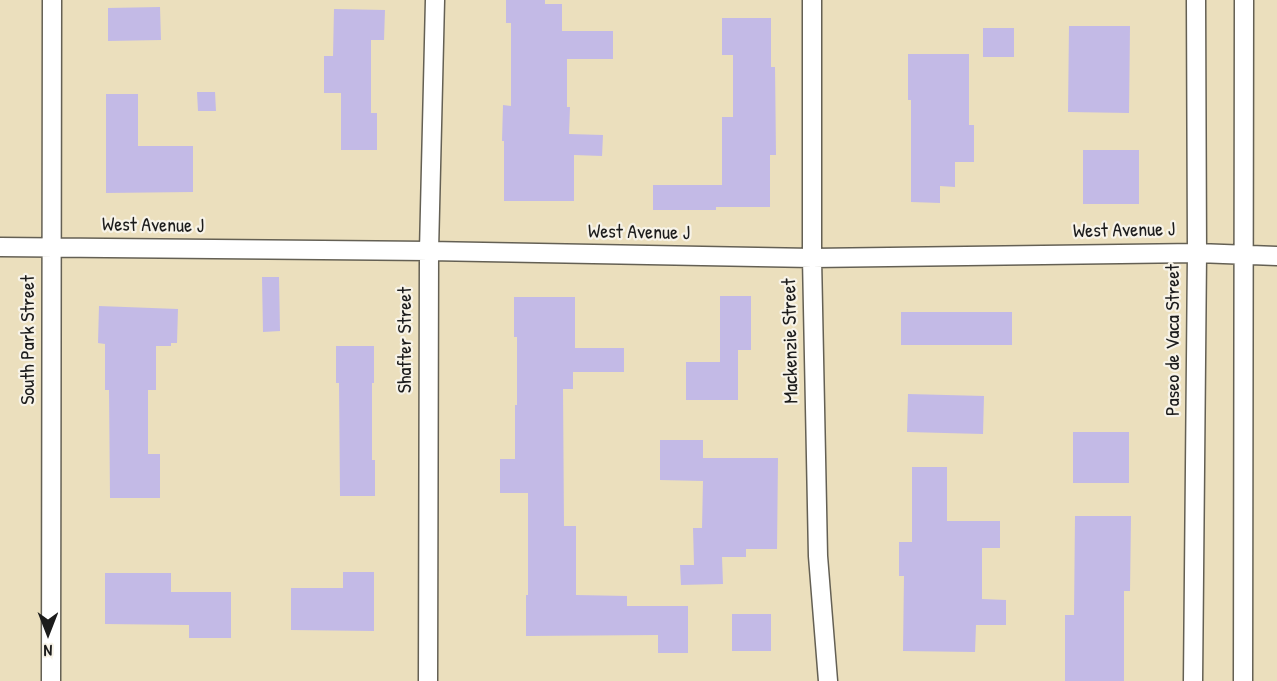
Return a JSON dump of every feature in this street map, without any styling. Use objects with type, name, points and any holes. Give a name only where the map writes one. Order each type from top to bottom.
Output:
[{"type":"street","name":"South Park Street","points":[[51,681],[52,0]]},
{"type":"street","name":"Shafter Street","points":[[428,681],[429,251],[435,0]]},
{"type":"street","name":"Mackenzie Street","points":[[812,0],[812,258],[818,556],[828,681]]},
{"type":"street","name":"Paseo de Vaca Street","points":[[1193,681],[1197,253],[1196,0]]},
{"type":"street","points":[[1243,681],[1244,0]]},
{"type":"street","name":"West Avenue J","points":[[0,247],[429,251],[812,258],[1197,253],[1277,256]]},
{"type":"building","points":[[506,0],[545,0],[545,4],[562,4],[562,31],[613,31],[613,59],[567,59],[569,134],[603,135],[602,156],[574,155],[574,201],[504,201],[503,105],[511,106],[511,23],[506,23]]},
{"type":"building","points":[[160,7],[161,40],[108,41],[108,8]]},
{"type":"building","points":[[334,9],[385,10],[384,40],[371,40],[371,113],[377,113],[377,150],[341,150],[341,93],[324,93],[324,56],[333,56]]},
{"type":"building","points":[[722,18],[771,18],[771,67],[775,67],[776,155],[770,155],[770,207],[653,210],[653,185],[722,185],[722,117],[733,117],[733,55],[722,55]]},
{"type":"building","points":[[1069,26],[1130,26],[1129,113],[1068,112]]},
{"type":"building","points":[[983,28],[1014,28],[1014,57],[983,57]]},
{"type":"building","points":[[908,54],[969,54],[969,125],[974,125],[974,162],[955,162],[955,187],[940,186],[940,203],[911,202],[911,100],[908,100]]},
{"type":"building","points":[[197,92],[215,92],[216,111],[198,111]]},
{"type":"building","points":[[106,94],[138,94],[138,146],[193,146],[193,192],[106,193]]},
{"type":"building","points":[[1083,150],[1139,150],[1139,204],[1083,204]]},
{"type":"building","points":[[262,277],[279,277],[280,331],[263,332]]},
{"type":"building","points":[[720,296],[751,296],[751,350],[738,350],[738,400],[686,400],[686,362],[720,362]]},
{"type":"building","points":[[514,297],[575,297],[575,348],[624,348],[624,372],[573,372],[573,389],[563,389],[564,526],[576,526],[576,595],[627,596],[627,606],[688,606],[688,653],[658,653],[658,635],[526,636],[528,493],[500,493],[500,459],[515,459],[517,337],[514,337]]},
{"type":"building","points":[[99,306],[178,309],[177,343],[171,343],[171,346],[156,346],[156,390],[148,390],[148,454],[160,454],[160,498],[110,498],[109,390],[105,390],[105,344],[98,343]]},
{"type":"building","points":[[901,312],[1012,312],[1012,345],[901,345]]},
{"type":"building","points":[[336,346],[374,346],[372,460],[375,460],[375,496],[340,496],[339,383],[336,383]]},
{"type":"building","points":[[908,394],[984,396],[983,434],[907,432]]},
{"type":"building","points":[[1073,432],[1129,432],[1129,483],[1073,483]]},
{"type":"building","points":[[660,440],[703,440],[703,458],[778,458],[777,549],[746,549],[746,557],[722,557],[723,584],[681,585],[680,565],[694,565],[693,528],[702,528],[703,481],[660,480]]},
{"type":"building","points":[[912,467],[947,467],[947,521],[1000,521],[1000,548],[982,548],[982,599],[1006,600],[1006,625],[976,625],[975,652],[903,651],[904,576],[899,576],[899,542],[912,542]]},
{"type":"building","points":[[1075,516],[1131,516],[1130,591],[1124,591],[1124,681],[1065,681],[1065,615],[1074,615]]},
{"type":"building","points":[[343,572],[374,572],[374,631],[291,630],[291,588],[343,588]]},
{"type":"building","points":[[105,573],[171,573],[171,592],[231,592],[231,638],[189,638],[189,625],[105,624]]},
{"type":"building","points":[[732,614],[771,614],[771,651],[732,651]]}]
